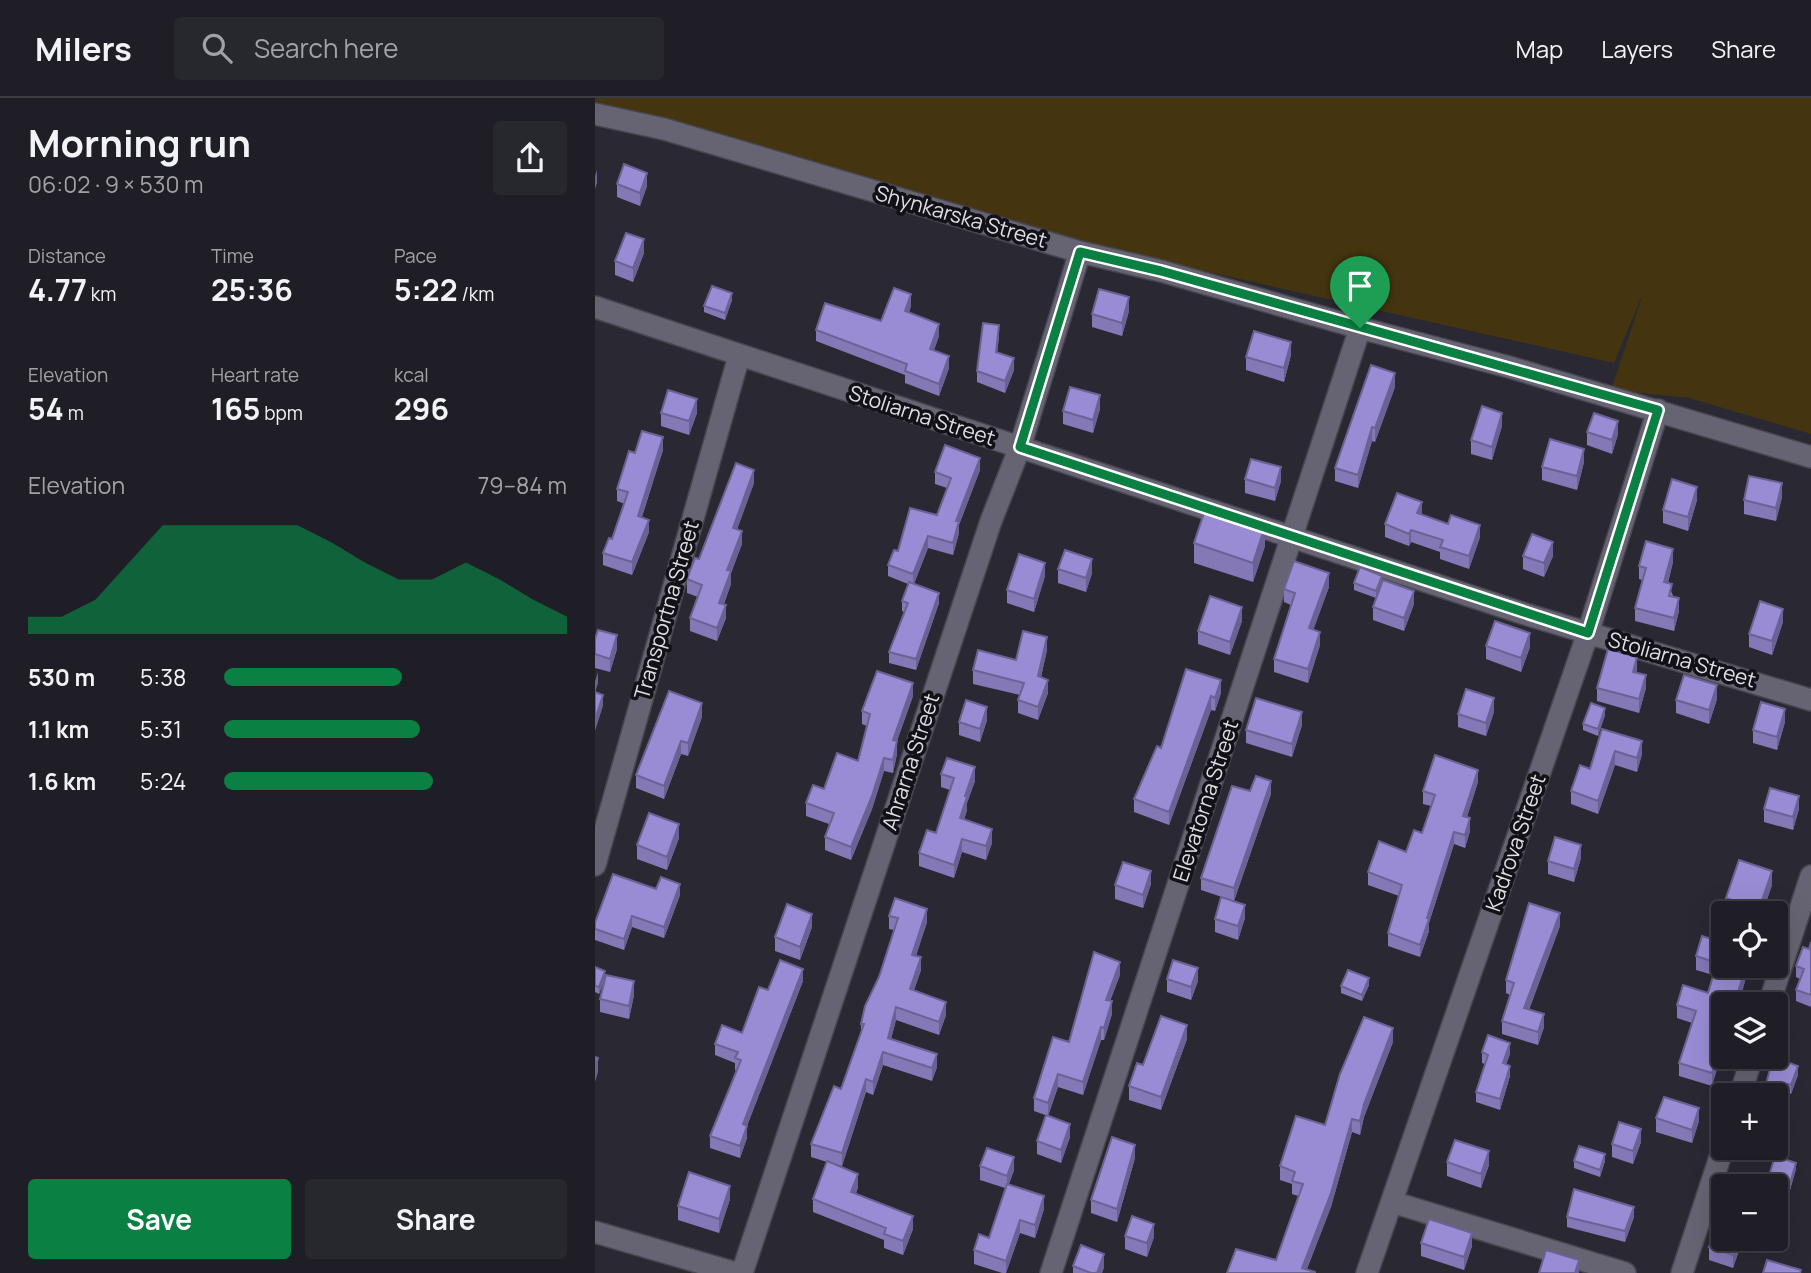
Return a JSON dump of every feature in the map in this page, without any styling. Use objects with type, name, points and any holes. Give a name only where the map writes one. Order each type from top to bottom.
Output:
[{"type":"street","name":"Shynkarska Street","points":[[595,114],[729,147],[1080,252],[1161,271],[1658,410],[1811,457]]},
{"type":"street","name":"Ahrarna Street","points":[[742,1273],[991,521],[1020,447],[1080,252]]},
{"type":"street","name":"Stoliarna Street","points":[[595,307],[1588,633],[1729,673],[1811,700]]},
{"type":"street","name":"Elevatorna Street","points":[[1051,1273],[1360,328]]},
{"type":"street","name":"Transportna Street","points":[[595,865],[739,356]]},
{"type":"street","name":"Kadrova Street","points":[[1367,1273],[1588,633],[1658,410]]},
{"type":"street","points":[[1773,992],[1811,876]]},
{"type":"street","points":[[1682,1273],[1719,1160]]},
{"type":"street","points":[[1392,1202],[1625,1273]]},
{"type":"street","points":[[595,1232],[736,1273]]},
{"type":"shaded area","points":[[595,98],[1811,98],[1811,434],[1689,398],[1611,390],[1644,291],[1614,363],[1092,246],[595,112]]},
{"type":"building","points":[[624,164],[647,173],[640,193],[617,184]]},
{"type":"building","points":[[626,233],[644,239],[633,268],[615,261]]},
{"type":"building","points":[[712,286],[732,293],[725,313],[704,306]]},
{"type":"building","points":[[894,288],[911,294],[905,311],[939,324],[930,349],[949,356],[939,384],[905,371],[907,364],[816,330],[825,303],[881,321]]},
{"type":"building","points":[[1099,289],[1129,297],[1122,323],[1092,314]]},
{"type":"building","points":[[983,323],[999,325],[996,352],[1014,358],[1005,381],[977,371]]},
{"type":"building","points":[[1254,331],[1291,342],[1284,368],[1246,357]]},
{"type":"building","points":[[1371,365],[1395,373],[1375,428],[1372,427],[1358,475],[1335,468]]},
{"type":"building","points":[[1070,387],[1100,395],[1093,420],[1063,411]]},
{"type":"building","points":[[668,390],[697,399],[689,421],[661,413]]},
{"type":"building","points":[[1482,406],[1502,413],[1492,447],[1471,440]]},
{"type":"building","points":[[1594,413],[1618,421],[1612,440],[1587,432]]},
{"type":"building","points":[[642,431],[663,437],[638,516],[649,520],[632,562],[603,553],[609,538],[612,539],[628,492],[617,489],[629,451],[635,453]]},
{"type":"building","points":[[1550,439],[1584,449],[1577,476],[1542,467]]},
{"type":"building","points":[[945,445],[980,458],[956,521],[959,521],[953,543],[928,536],[913,574],[888,565],[894,550],[898,551],[910,508],[937,515],[951,478],[935,472]]},
{"type":"building","points":[[1251,459],[1281,467],[1275,488],[1245,479]]},
{"type":"building","points":[[736,463],[754,470],[733,528],[742,531],[727,570],[731,571],[719,603],[726,605],[717,628],[690,618],[702,585],[687,579],[695,558],[699,559]]},
{"type":"building","points":[[1749,476],[1782,483],[1776,508],[1744,500]]},
{"type":"building","points":[[1672,479],[1697,487],[1688,517],[1663,510]]},
{"type":"building","points":[[1397,493],[1422,502],[1417,513],[1448,524],[1451,515],[1480,525],[1469,556],[1440,547],[1443,540],[1411,530],[1409,534],[1385,524]]},
{"type":"building","points":[[1206,507],[1265,526],[1253,563],[1194,543]]},
{"type":"building","points":[[1532,534],[1553,542],[1544,563],[1523,556]]},
{"type":"building","points":[[1646,541],[1673,549],[1664,582],[1672,584],[1669,596],[1679,598],[1674,618],[1635,608],[1646,568],[1639,566]]},
{"type":"building","points":[[1065,550],[1092,559],[1086,578],[1058,569]]},
{"type":"building","points":[[1019,554],[1045,563],[1034,599],[1007,590]]},
{"type":"building","points":[[1294,561],[1329,573],[1309,628],[1320,632],[1308,669],[1274,659],[1295,593],[1284,589]]},
{"type":"building","points":[[1360,567],[1382,576],[1376,591],[1354,583]]},
{"type":"building","points":[[1383,580],[1414,591],[1404,618],[1373,607]]},
{"type":"building","points":[[909,582],[939,593],[916,659],[889,652],[908,603],[902,601]]},
{"type":"building","points":[[1210,596],[1242,607],[1230,642],[1198,631]]},
{"type":"building","points":[[1760,601],[1783,609],[1772,641],[1749,634]]},
{"type":"building","points":[[1495,621],[1530,633],[1521,658],[1486,646]]},
{"type":"building","points":[[598,630],[617,635],[610,659],[595,654]]},
{"type":"building","points":[[1023,631],[1047,637],[1038,676],[1048,680],[1038,707],[1018,700],[1024,683],[973,670],[978,650],[1016,660]]},
{"type":"building","points":[[1608,649],[1637,657],[1633,672],[1646,675],[1639,699],[1597,688]]},
{"type":"building","points":[[1186,669],[1221,680],[1215,698],[1211,696],[1169,812],[1134,799],[1157,746],[1161,748]]},
{"type":"building","points":[[877,671],[913,683],[893,740],[897,741],[893,760],[884,758],[851,847],[825,837],[834,813],[806,803],[813,785],[824,789],[837,753],[858,761],[870,714],[862,711]]},
{"type":"building","points":[[1684,675],[1717,685],[1709,710],[1676,700]]},
{"type":"building","points":[[1466,689],[1494,698],[1486,723],[1458,714]]},
{"type":"building","points":[[669,691],[702,703],[688,743],[681,741],[664,786],[636,775]]},
{"type":"building","points":[[595,692],[603,695],[595,720]]},
{"type":"building","points":[[1256,698],[1302,712],[1292,744],[1246,730]]},
{"type":"building","points":[[966,700],[987,707],[980,729],[959,722]]},
{"type":"building","points":[[1761,702],[1785,709],[1777,737],[1753,730]]},
{"type":"building","points":[[1591,703],[1605,708],[1598,729],[1583,724]]},
{"type":"building","points":[[1602,729],[1642,741],[1637,758],[1615,751],[1598,801],[1571,791],[1580,765],[1590,769]]},
{"type":"building","points":[[1435,755],[1478,770],[1463,816],[1470,818],[1465,835],[1454,832],[1420,945],[1388,933],[1402,885],[1368,872],[1379,841],[1406,852],[1414,830],[1422,833],[1435,795],[1423,791]]},
{"type":"building","points":[[947,758],[975,767],[960,818],[992,829],[986,846],[962,839],[954,865],[919,853],[927,830],[936,833],[954,778],[941,774]]},
{"type":"building","points":[[1256,776],[1271,781],[1234,888],[1201,878],[1232,786],[1250,791]]},
{"type":"building","points":[[1770,788],[1799,796],[1793,817],[1764,809]]},
{"type":"building","points":[[649,813],[679,824],[667,857],[637,845]]},
{"type":"building","points":[[1555,837],[1581,845],[1574,869],[1548,861]]},
{"type":"building","points":[[1739,860],[1772,871],[1762,901],[1735,901],[1726,898]]},
{"type":"building","points":[[1123,862],[1151,871],[1143,895],[1115,885]]},
{"type":"building","points":[[613,874],[656,889],[661,877],[680,884],[664,927],[632,916],[624,939],[595,929]]},
{"type":"building","points":[[1221,897],[1245,905],[1238,926],[1215,919]]},
{"type":"building","points":[[895,898],[927,909],[912,955],[921,957],[910,989],[946,1002],[939,1022],[896,1007],[888,1038],[937,1054],[932,1068],[883,1052],[873,1082],[866,1079],[842,1153],[811,1144],[834,1086],[841,1089],[864,1024],[861,1024],[865,1006],[879,977],[898,918],[889,916]]},
{"type":"building","points":[[1529,903],[1560,913],[1524,1008],[1544,1014],[1538,1032],[1502,1021],[1514,983],[1506,980]]},
{"type":"building","points":[[787,904],[812,914],[800,947],[775,937]]},
{"type":"building","points":[[1702,936],[1711,939],[1711,961],[1696,956]]},
{"type":"building","points":[[1811,942],[1811,995],[1796,990],[1804,969],[1796,966],[1803,947],[1809,949]]},
{"type":"building","points":[[1094,952],[1120,962],[1106,1000],[1112,1001],[1104,1028],[1101,1027],[1083,1082],[1058,1074],[1048,1103],[1034,1098],[1053,1037],[1069,1042]]},
{"type":"building","points":[[780,960],[803,969],[743,1124],[747,1126],[740,1146],[710,1136],[741,1060],[735,1058],[738,1052],[715,1044],[722,1025],[742,1033],[759,987],[768,990]]},
{"type":"building","points":[[1173,960],[1198,968],[1191,987],[1167,979]]},
{"type":"building","points":[[595,967],[605,971],[599,987],[595,986]]},
{"type":"building","points":[[1348,970],[1369,978],[1362,995],[1341,986]]},
{"type":"building","points":[[606,975],[634,981],[629,1006],[600,999]]},
{"type":"building","points":[[1712,978],[1742,978],[1738,992],[1711,992],[1712,1073],[1679,1063],[1696,1011],[1677,1005],[1683,985],[1708,993]]},
{"type":"building","points":[[1161,1016],[1187,1025],[1161,1097],[1129,1086],[1137,1063],[1143,1065]]},
{"type":"building","points":[[1364,1017],[1393,1028],[1360,1121],[1352,1119],[1331,1193],[1302,1268],[1315,1273],[1227,1273],[1236,1249],[1276,1260],[1303,1184],[1292,1181],[1295,1172],[1280,1166],[1296,1116],[1325,1125],[1340,1074]]},
{"type":"building","points":[[1488,1035],[1510,1043],[1503,1063],[1510,1066],[1500,1099],[1476,1092],[1488,1055],[1482,1052]]},
{"type":"building","points":[[1788,1062],[1798,1066],[1791,1085],[1766,1083],[1770,1069],[1788,1069]]},
{"type":"building","points":[[1664,1097],[1699,1108],[1692,1130],[1656,1118]]},
{"type":"building","points":[[1046,1115],[1070,1124],[1061,1150],[1037,1141]]},
{"type":"building","points":[[1619,1122],[1641,1129],[1633,1151],[1612,1144]]},
{"type":"building","points":[[1112,1137],[1135,1145],[1117,1209],[1091,1200]]},
{"type":"building","points":[[1455,1140],[1489,1151],[1481,1174],[1447,1162]]},
{"type":"building","points":[[1579,1146],[1605,1154],[1600,1170],[1574,1161]]},
{"type":"building","points":[[987,1148],[1014,1157],[1007,1176],[980,1166]]},
{"type":"building","points":[[1774,1160],[1796,1163],[1788,1190],[1788,1174],[1770,1174]]},
{"type":"building","points":[[827,1161],[858,1174],[851,1192],[913,1216],[903,1241],[884,1234],[886,1228],[813,1199]]},
{"type":"building","points":[[689,1172],[730,1186],[719,1219],[678,1206]]},
{"type":"building","points":[[1007,1184],[1044,1196],[1035,1225],[1020,1220],[1006,1261],[974,1250],[979,1234],[989,1238]]},
{"type":"building","points":[[1574,1189],[1634,1207],[1625,1231],[1567,1217]]},
{"type":"building","points":[[1132,1216],[1154,1224],[1147,1243],[1125,1236]]},
{"type":"building","points":[[1429,1219],[1472,1233],[1464,1257],[1421,1243]]},
{"type":"building","points":[[1081,1245],[1104,1254],[1097,1273],[1073,1266]]},
{"type":"building","points":[[1546,1250],[1579,1260],[1575,1273],[1539,1273]]},
{"type":"building","points":[[1767,1260],[1801,1270],[1800,1273],[1763,1273]]},
{"type":"route","points":[[1080,252],[1161,271],[1360,328],[1658,410],[1588,633],[1020,447],[1080,252]]}]
